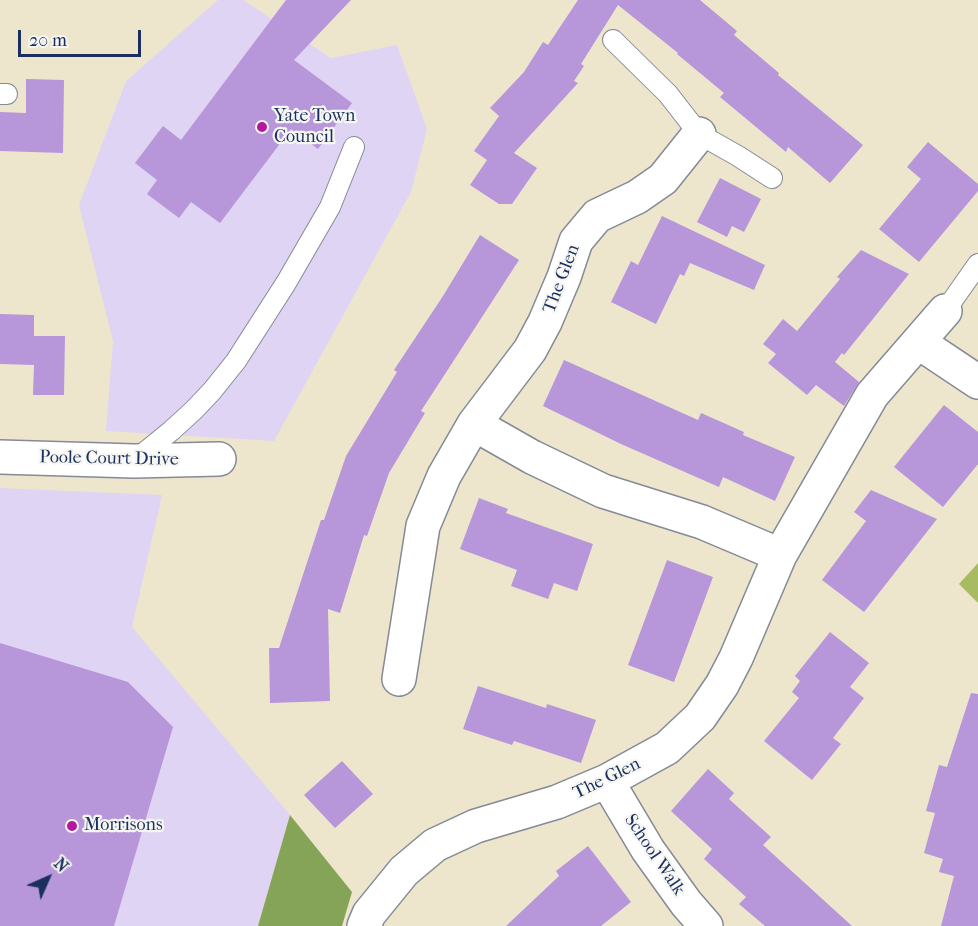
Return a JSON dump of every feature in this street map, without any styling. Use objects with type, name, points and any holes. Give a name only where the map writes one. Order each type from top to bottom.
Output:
[{"type":"street","name":"The Glen","points":[[399,679],[423,526],[444,476],[474,424],[530,350],[564,277],[576,241],[597,216],[637,196],[663,179],[699,134]]},
{"type":"street","name":"The Glen","points":[[364,926],[369,914],[404,871],[435,845],[476,826],[557,802],[607,781],[667,748],[700,717],[722,685],[736,658],[780,555],[872,395],[945,311]]},
{"type":"street","points":[[918,342],[978,382]]},
{"type":"street","points":[[474,424],[532,457],[603,491],[702,522],[780,555]]},
{"type":"street","name":"Poole Court Drive","points":[[0,457],[134,461],[219,459]]},
{"type":"street","name":"School Walk","points":[[607,781],[648,850],[686,903],[706,926]]},
{"type":"lane","points":[[613,40],[669,94],[699,134],[772,178]]},
{"type":"lane","points":[[134,461],[194,410],[236,362],[330,207],[354,147]]},
{"type":"lane","name":"The Glen","points":[[945,311],[978,264]]},
{"type":"shaded area","points":[[218,0],[243,0],[331,58],[397,45],[427,129],[411,192],[274,441],[106,431],[113,341],[79,205],[126,81]]},
{"type":"shaded area","points":[[0,488],[162,495],[132,627],[290,815],[258,926],[0,926]]},
{"type":"green space","points":[[978,563],[978,603],[959,584]]},
{"type":"green space","points":[[290,815],[352,892],[342,926],[258,926]]},
{"type":"building","name":"Yate Town Council","points":[[286,0],[351,0],[294,60],[352,103],[318,149],[291,129],[220,223],[191,202],[179,218],[147,194],[157,180],[135,163],[163,126],[181,140]]},
{"type":"building","points":[[578,0],[700,0],[737,31],[734,35],[779,73],[778,75],[863,145],[830,183],[788,147],[786,152],[720,97],[724,93],[618,5],[581,64],[584,66],[574,81],[578,83],[514,153],[537,168],[512,204],[499,204],[470,185],[487,160],[474,151],[499,116],[490,108],[524,72],[543,42],[548,45]]},
{"type":"building","points":[[26,79],[64,80],[63,153],[0,151],[0,112],[26,113]]},
{"type":"building","points":[[928,142],[978,184],[978,191],[919,262],[879,229],[921,179],[907,167]]},
{"type":"building","points":[[720,178],[761,199],[744,232],[732,226],[727,237],[697,222]]},
{"type":"building","points":[[662,216],[765,265],[754,290],[690,263],[684,276],[680,274],[656,324],[611,302],[631,261],[638,265]]},
{"type":"building","points":[[480,235],[519,260],[421,411],[425,413],[389,473],[367,536],[364,535],[340,613],[328,609],[330,701],[270,703],[269,648],[279,648],[321,520],[324,520],[346,456],[397,372],[394,370]]},
{"type":"building","points":[[861,250],[909,274],[844,355],[842,353],[835,362],[859,382],[844,406],[816,385],[807,395],[768,363],[776,354],[763,344],[783,319],[797,331],[840,279],[837,277]]},
{"type":"building","points":[[0,314],[34,315],[34,336],[65,336],[64,395],[33,395],[34,365],[0,364]]},
{"type":"building","points":[[564,360],[698,420],[701,413],[744,432],[743,435],[795,457],[775,501],[723,477],[719,487],[621,444],[543,406]]},
{"type":"building","points":[[944,405],[978,432],[978,464],[943,507],[894,467]]},
{"type":"building","points":[[871,490],[937,519],[864,612],[822,580],[866,521],[854,512]]},
{"type":"building","points":[[479,498],[508,509],[506,513],[593,544],[577,591],[554,583],[548,599],[511,586],[517,570],[460,549]]},
{"type":"building","points":[[667,560],[713,577],[674,682],[628,665]]},
{"type":"building","points":[[830,632],[869,663],[850,687],[864,698],[833,738],[841,744],[812,780],[764,741],[799,698],[792,692],[800,681],[795,676]]},
{"type":"building","name":"Morrisons","points":[[0,643],[128,682],[173,727],[114,926],[0,926]]},
{"type":"building","points":[[478,686],[546,708],[547,704],[596,720],[581,763],[514,741],[512,745],[463,729]]},
{"type":"building","points":[[971,693],[978,694],[978,926],[941,926],[954,876],[939,872],[943,859],[924,853],[935,813],[926,811],[939,765],[947,767]]},
{"type":"building","points":[[342,761],[373,794],[335,828],[304,795]]},
{"type":"building","points":[[708,769],[734,793],[729,799],[771,837],[763,845],[852,926],[765,926],[739,904],[746,897],[704,859],[712,849],[671,811]]},
{"type":"building","points":[[588,846],[631,902],[601,926],[506,926],[559,876],[556,871]]},
{"type":"place","name":"Yate Town Council","points":[[262,127]]},
{"type":"place","name":"Morrisons","points":[[72,826]]}]
